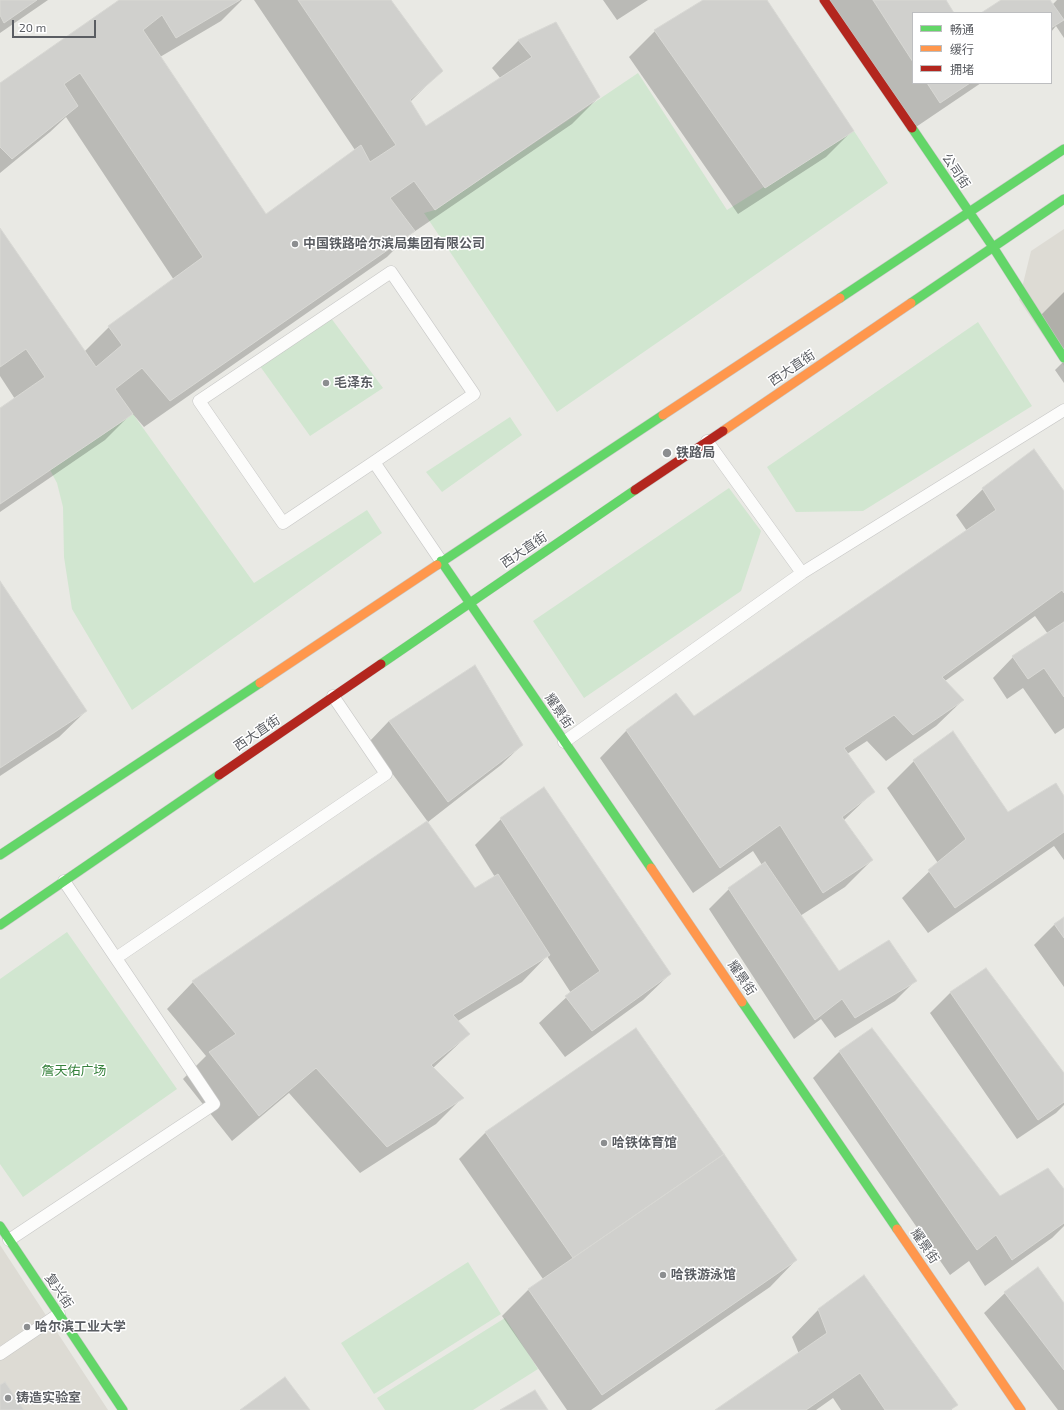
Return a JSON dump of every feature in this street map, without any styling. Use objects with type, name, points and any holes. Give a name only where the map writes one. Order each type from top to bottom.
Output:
[{"type":"main road","name":"公司街","points":[[824,0],[992,247],[1064,358]]},
{"type":"main road","points":[[0,855],[1064,149]]},
{"type":"main road","name":"西大直街","points":[[0,924],[1064,199]]},
{"type":"main road","name":"耀景街","points":[[441,561],[1021,1410]]},
{"type":"main road","name":"复兴街","points":[[0,1226],[123,1410]]},
{"type":"lane","points":[[391,272],[474,394],[374,462],[283,523],[199,401],[391,272]]},
{"type":"lane","points":[[564,742],[802,573],[1064,410]]},
{"type":"lane","points":[[707,441],[802,573]]},
{"type":"lane","points":[[374,462],[441,561]]},
{"type":"lane","points":[[116,958],[386,774],[333,696]]},
{"type":"lane","points":[[9,1240],[214,1104],[64,881]]},
{"type":"lane","points":[[0,1354],[59,1314]]},
{"type":"shaded area","points":[[1064,229],[1064,366],[1019,300],[1031,251]]},
{"type":"shaded area","name":"哈尔滨工业大学","points":[[0,1245],[108,1410],[0,1410]]},
{"type":"green space","points":[[638,73],[727,210],[854,131],[888,183],[557,412],[424,213],[435,210]]},
{"type":"green space","points":[[328,314],[383,388],[310,436],[257,362]]},
{"type":"green space","points":[[978,322],[1032,406],[863,511],[796,512],[767,467]]},
{"type":"green space","points":[[133,414],[254,583],[367,510],[382,533],[132,710],[72,609],[64,557],[63,507],[57,483],[50,470]]},
{"type":"green space","points":[[510,417],[522,435],[442,492],[426,472]]},
{"type":"green space","points":[[729,488],[761,531],[741,591],[584,698],[533,621]]},
{"type":"green space","name":"詹天佑广场","points":[[67,932],[177,1089],[23,1197],[0,1164],[0,979]]},
{"type":"green space","points":[[468,1262],[501,1314],[374,1394],[341,1343]]},
{"type":"green space","points":[[505,1318],[538,1369],[473,1410],[385,1410],[377,1398]]},
{"type":"building","points":[[0,0],[37,0],[4,23],[0,15]]},
{"type":"building","name":"中国铁路哈尔滨局集团有限公司","points":[[119,0],[240,0],[176,38],[162,15],[143,30],[266,214],[361,145],[370,162],[396,145],[298,0],[391,0],[443,71],[410,100],[426,126],[532,57],[518,40],[556,22],[600,97],[435,210],[414,181],[390,198],[415,231],[170,401],[142,368],[115,389],[133,414],[0,504],[0,408],[45,377],[26,349],[0,367],[0,228],[96,367],[122,345],[108,326],[203,257],[80,73],[64,84],[78,106],[12,159],[0,147],[0,83]]},
{"type":"building","points":[[703,0],[767,0],[854,131],[765,188],[654,30]]},
{"type":"building","points":[[873,0],[946,0],[953,12],[912,12],[912,60]]},
{"type":"building","points":[[1001,0],[1050,0],[1064,20],[1052,27],[1052,12],[983,12]]},
{"type":"building","points":[[928,84],[968,84],[940,103]]},
{"type":"building","points":[[1034,449],[1064,491],[1064,593],[1062,590],[942,677],[964,700],[913,735],[894,715],[844,748],[875,792],[842,817],[873,860],[823,893],[780,825],[720,868],[626,730],[676,693],[694,716],[996,510],[982,488]]},
{"type":"building","points":[[0,581],[87,711],[0,768]]},
{"type":"building","points":[[1064,622],[1064,697],[1044,668],[1028,679],[1012,656]]},
{"type":"building","points":[[475,665],[523,745],[448,802],[389,721]]},
{"type":"building","points":[[953,731],[1008,812],[1056,783],[1064,796],[1064,832],[955,908],[928,870],[966,839],[913,760]]},
{"type":"building","points":[[544,787],[671,974],[592,1031],[565,996],[600,971],[500,818]]},
{"type":"building","points":[[427,821],[475,888],[498,874],[550,955],[453,1015],[470,1034],[431,1065],[464,1098],[387,1147],[316,1068],[259,1116],[209,1052],[236,1034],[192,981]]},
{"type":"building","points":[[765,862],[839,971],[889,940],[917,981],[855,1018],[842,999],[815,1020],[728,888]]},
{"type":"building","points":[[1064,917],[1064,938],[1054,924]]},
{"type":"building","points":[[986,968],[1064,1073],[1064,1102],[1038,1120],[950,992]]},
{"type":"building","name":"哈铁体育馆","points":[[636,1028],[724,1154],[573,1258],[485,1132]]},
{"type":"building","points":[[872,1028],[1000,1196],[1048,1168],[1064,1189],[1064,1223],[1012,1260],[996,1235],[977,1250],[839,1051]]},
{"type":"building","name":"哈铁游泳馆","points":[[724,1154],[797,1260],[602,1395],[528,1289]]},
{"type":"building","points":[[1038,1267],[1064,1303],[1064,1370],[1004,1292]]},
{"type":"building","points":[[864,1275],[958,1405],[950,1410],[885,1410],[860,1373],[806,1410],[715,1410],[827,1333],[818,1309]]},
{"type":"building","points":[[285,1377],[310,1410],[240,1410]]},
{"type":"building","name":"铸造实验室","points":[[5,1382],[24,1410],[0,1410],[0,1385]]},
{"type":"building","points":[[535,1390],[548,1410],[500,1410]]},
{"type":"traffic: fast","points":[[912,128],[993,247],[1064,358]]},
{"type":"traffic: fast","points":[[840,298],[1064,149]]},
{"type":"traffic: fast","points":[[911,303],[1064,199]]},
{"type":"traffic: fast","points":[[437,565],[663,415]]},
{"type":"traffic: fast","points":[[381,664],[635,490]]},
{"type":"traffic: fast","points":[[441,561],[651,868]]},
{"type":"traffic: fast","points":[[0,855],[260,683]]},
{"type":"traffic: fast","points":[[0,925],[219,775]]},
{"type":"traffic: fast","points":[[742,1002],[897,1229]]},
{"type":"traffic: fast","points":[[0,1226],[123,1410]]},
{"type":"traffic: slow","points":[[663,415],[840,298]]},
{"type":"traffic: slow","points":[[723,431],[911,303]]},
{"type":"traffic: slow","points":[[260,683],[437,565]]},
{"type":"traffic: slow","points":[[651,868],[742,1002]]},
{"type":"traffic: slow","points":[[897,1229],[1021,1410]]},
{"type":"traffic: jam","points":[[824,0],[912,128]]},
{"type":"traffic: jam","points":[[635,490],[723,431]]},
{"type":"traffic: jam","points":[[219,775],[381,664]]},
{"type":"place","name":"中国铁路哈尔滨局集团有限公司","points":[[295,244]]},
{"type":"place","name":"毛泽东","points":[[326,383]]},
{"type":"place","name":"铁路局","points":[[667,453]]},
{"type":"place","name":"哈铁体育馆","points":[[604,1143]]},
{"type":"place","name":"哈铁游泳馆","points":[[663,1275]]},
{"type":"place","name":"哈尔滨工业大学","points":[[27,1327]]},
{"type":"place","name":"铸造实验室","points":[[8,1398]]}]
